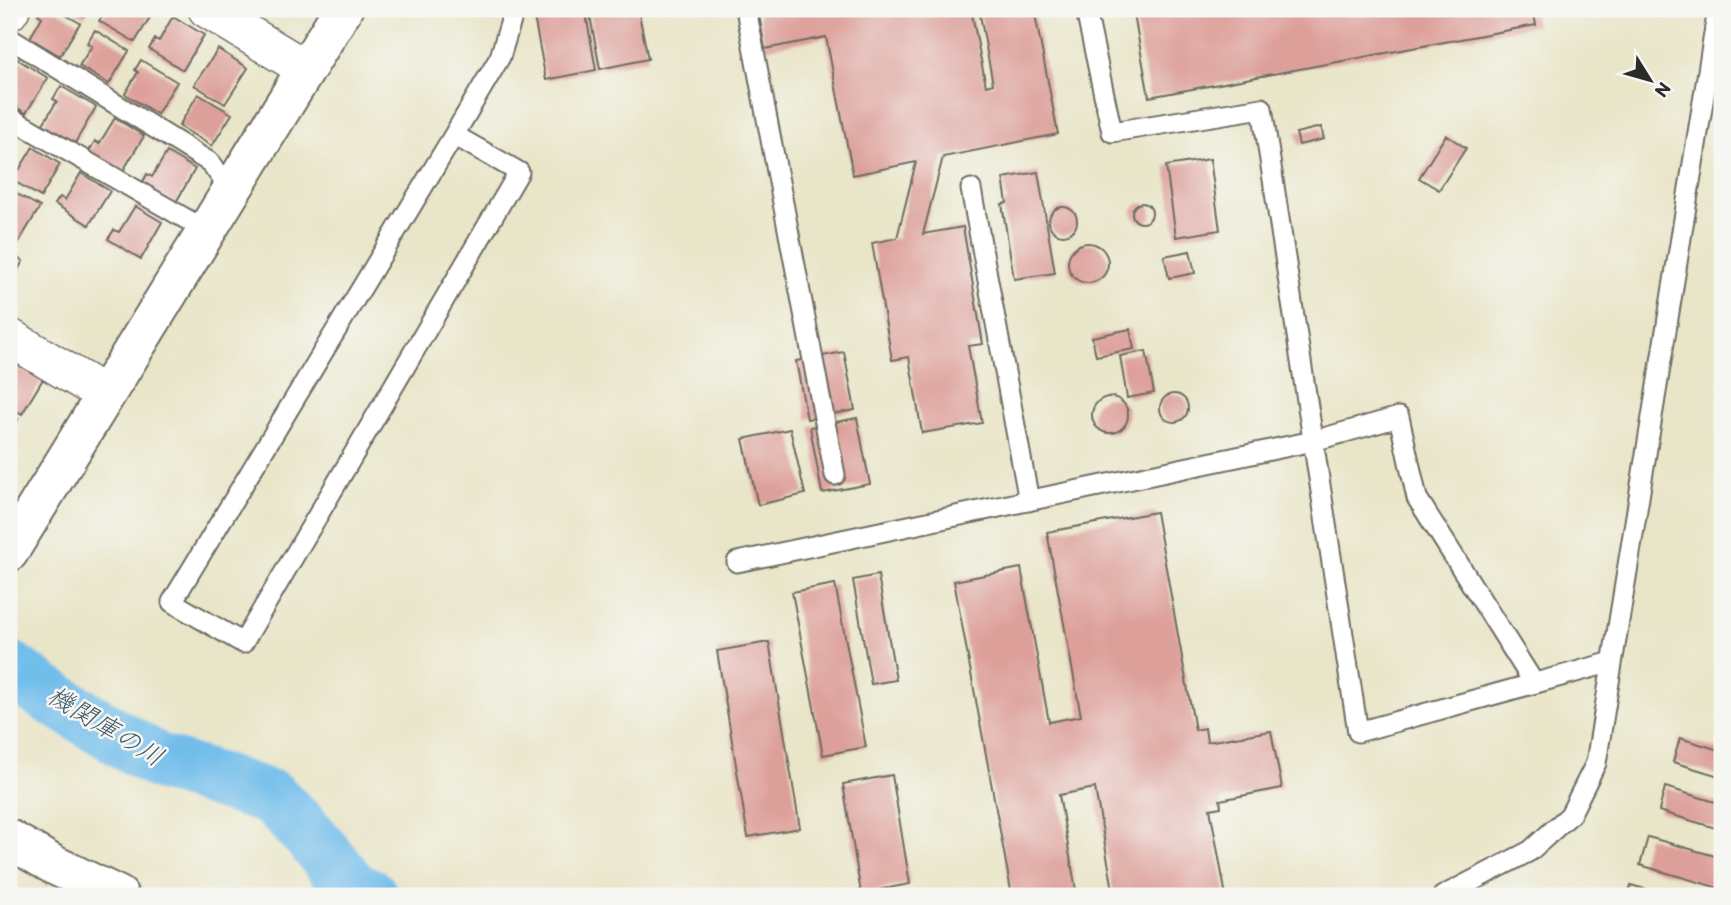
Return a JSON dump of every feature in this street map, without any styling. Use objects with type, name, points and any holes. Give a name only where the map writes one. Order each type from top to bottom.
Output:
[{"type":"street","points":[[207,9],[306,69]]},
{"type":"street","points":[[9,552],[343,9]]},
{"type":"street","points":[[9,337],[106,395]]},
{"type":"street","points":[[9,839],[54,865],[119,896]]},
{"type":"lane","points":[[454,135],[519,172],[243,643],[172,602],[500,57],[513,14],[512,9]]},
{"type":"lane","points":[[746,9],[835,475]]},
{"type":"lane","points":[[1443,896],[1530,851],[1570,815],[1596,763],[1718,9]]},
{"type":"lane","points":[[1088,20],[1112,132],[1262,108],[1358,732],[1612,662]]},
{"type":"lane","points":[[9,38],[211,163],[231,191]]},
{"type":"lane","points":[[9,117],[207,231]]},
{"type":"lane","points":[[971,189],[1029,500]]},
{"type":"lane","points":[[737,562],[1313,441],[1399,417],[1417,498],[1534,683]]},
{"type":"building","points":[[41,9],[55,9],[80,23],[60,56],[30,38],[42,17],[38,14]]},
{"type":"building","points":[[71,9],[89,9],[84,17]]},
{"type":"building","points":[[111,9],[155,9],[135,42],[99,21],[106,10],[109,12]]},
{"type":"building","points":[[530,9],[548,9],[549,10],[531,13]]},
{"type":"building","points":[[585,9],[596,70],[546,80],[534,17]]},
{"type":"building","points":[[638,9],[648,59],[600,69],[589,10]]},
{"type":"building","points":[[758,9],[971,9],[986,86],[993,84],[980,15],[1013,9],[1034,9],[1058,134],[943,157],[923,234],[963,227],[983,344],[968,346],[982,423],[922,433],[909,357],[892,360],[872,243],[897,238],[916,162],[853,175],[826,37],[765,49]]},
{"type":"building","points":[[1133,9],[1533,9],[1536,25],[1149,97]]},
{"type":"building","points":[[173,16],[204,35],[183,70],[149,49],[155,39],[159,41]]},
{"type":"building","points":[[95,30],[129,51],[109,84],[79,66],[92,46],[87,43]]},
{"type":"building","points":[[218,49],[248,68],[225,104],[194,85]]},
{"type":"building","points":[[12,56],[48,78],[26,113],[9,103],[9,61]]},
{"type":"building","points":[[141,60],[177,82],[157,114],[125,94],[138,72],[135,70]]},
{"type":"building","points":[[61,86],[96,107],[75,143],[43,124],[57,101],[53,99]]},
{"type":"building","points":[[198,94],[232,114],[212,146],[179,126]]},
{"type":"building","points":[[115,118],[144,136],[121,174],[88,153],[95,141],[99,144]]},
{"type":"building","points":[[1321,127],[1324,139],[1299,145],[1296,133]]},
{"type":"building","points":[[1446,135],[1466,148],[1439,190],[1419,178]]},
{"type":"building","points":[[33,147],[60,164],[41,197],[9,178],[15,167],[19,170]]},
{"type":"building","points":[[167,152],[195,169],[175,204],[142,184],[147,174],[152,177]]},
{"type":"building","points":[[1210,159],[1220,230],[1176,237],[1166,166]]},
{"type":"building","points":[[1038,172],[1055,273],[1014,279],[1002,204],[1007,203],[1003,178]]},
{"type":"building","points":[[81,173],[110,191],[89,225],[55,204],[60,197],[65,200]]},
{"type":"building","points":[[9,189],[40,207],[15,248],[9,244]]},
{"type":"building","points":[[1142,203],[1149,206],[1152,213],[1149,220],[1142,223],[1135,220],[1132,213],[1135,206]]},
{"type":"building","points":[[135,206],[162,222],[141,259],[108,239],[114,230],[119,232]]},
{"type":"building","points":[[1063,207],[1073,211],[1077,221],[1073,231],[1063,235],[1053,231],[1049,221],[1053,211]]},
{"type":"building","points":[[1088,243],[1096,244],[1102,249],[1107,255],[1107,271],[1102,277],[1096,282],[1088,283],[1080,282],[1074,277],[1069,271],[1068,263],[1069,255],[1074,249],[1080,244]]},
{"type":"building","points":[[1190,251],[1195,273],[1169,278],[1164,256]]},
{"type":"building","points":[[9,253],[23,261],[9,285]]},
{"type":"building","points":[[1130,329],[1134,349],[1096,356],[1092,337]]},
{"type":"building","points":[[1146,351],[1154,393],[1127,398],[1120,356]]},
{"type":"building","points":[[844,352],[855,410],[807,419],[796,361]]},
{"type":"building","points":[[14,361],[43,379],[22,414],[9,407],[9,370]]},
{"type":"building","points":[[1174,394],[1184,398],[1188,408],[1184,418],[1174,422],[1164,418],[1160,408],[1164,398]]},
{"type":"building","points":[[1110,397],[1122,403],[1128,415],[1122,427],[1110,433],[1098,427],[1092,415],[1098,403]]},
{"type":"building","points":[[9,414],[18,419],[9,435]]},
{"type":"building","points":[[857,418],[870,484],[822,493],[810,427]]},
{"type":"building","points":[[790,429],[805,494],[758,505],[743,439]]},
{"type":"building","points":[[1156,512],[1195,730],[1205,728],[1207,742],[1271,731],[1282,788],[1220,800],[1221,807],[1210,809],[1226,896],[1114,896],[1095,788],[1059,795],[1077,896],[1012,896],[954,581],[1021,568],[1049,722],[1081,716],[1047,532]]},
{"type":"building","points":[[878,575],[896,680],[871,684],[853,580]]},
{"type":"building","points":[[835,584],[866,747],[823,755],[792,592]]},
{"type":"building","points":[[769,642],[800,828],[748,837],[717,651]]},
{"type":"building","points":[[1680,738],[1722,751],[1722,777],[1673,762]]},
{"type":"building","points":[[892,775],[910,884],[861,893],[843,784]]},
{"type":"building","points":[[1665,787],[1722,804],[1722,830],[1659,811]]},
{"type":"building","points":[[1648,837],[1722,858],[1722,889],[1640,865]]},
{"type":"building","points":[[1631,885],[1668,896],[1628,896]]},
{"type":"waterway","name":"機関庫の川","points":[[9,668],[43,692],[159,762],[272,798],[309,835],[354,890],[370,896]]}]
